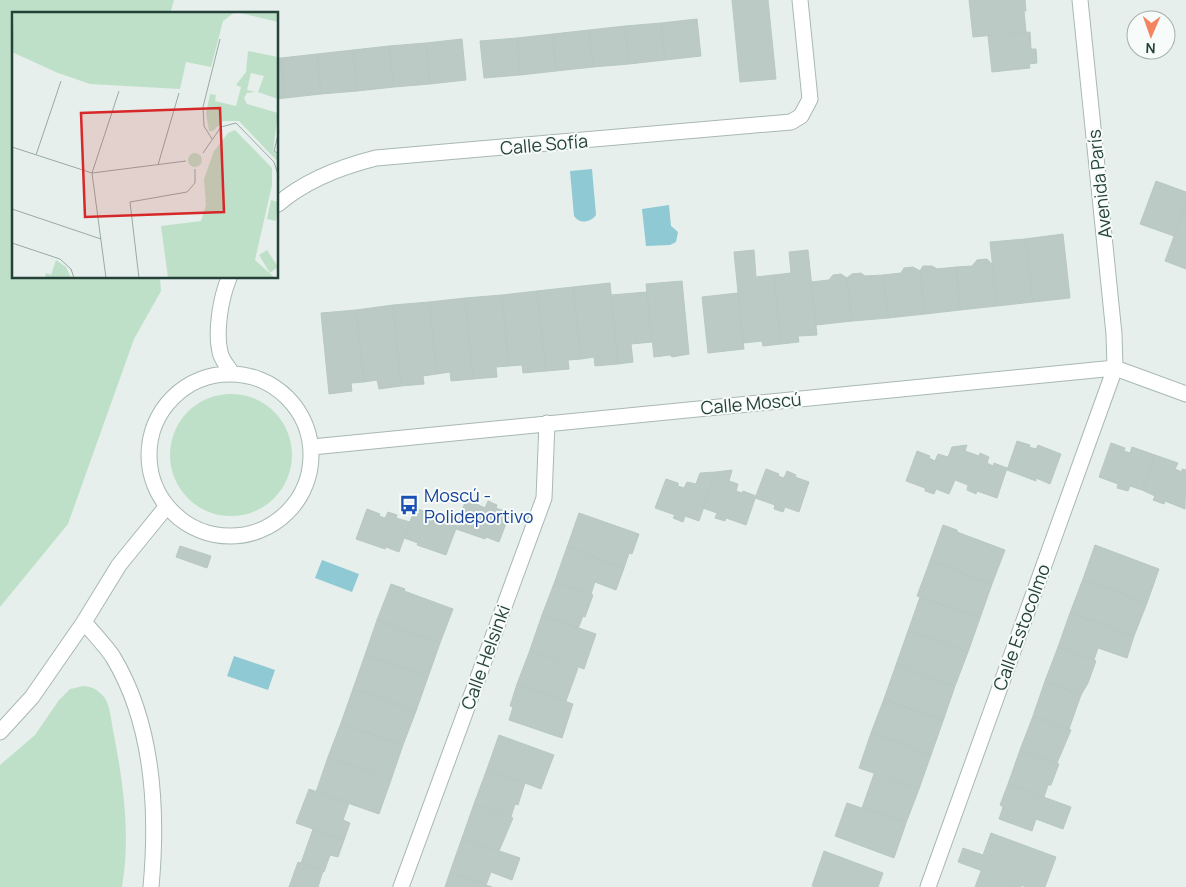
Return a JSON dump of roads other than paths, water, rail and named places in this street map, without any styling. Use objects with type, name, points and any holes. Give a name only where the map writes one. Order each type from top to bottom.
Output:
[{"type":"street","name":"Calle Sofía","points":[[279,203],[288,195],[314,180],[345,166],[376,158],[791,122],[802,116],[810,99],[800,0]]},
{"type":"street","name":"Avenida París","points":[[1080,0],[1114,334],[1115,368]]},
{"type":"street","points":[[229,279],[223,292],[219,333],[220,354],[232,373]]},
{"type":"street","name":"Calle Moscú","points":[[312,447],[1115,368],[1186,394]]},
{"type":"street","name":"Calle Estocolmo","points":[[928,887],[1115,368]]},
{"type":"street","points":[[232,373],[249,376],[271,384],[295,404],[312,447],[310,467],[300,498],[285,516],[268,528],[253,534],[236,536],[214,535],[188,525],[176,517],[159,497],[149,469],[150,442],[157,419],[163,408],[171,398],[193,382],[211,375],[232,373]]},
{"type":"street","name":"Calle Helsinki","points":[[401,887],[544,498],[547,423]]},
{"type":"street","points":[[0,732],[32,697],[84,622],[119,565],[167,506]]},
{"type":"street","points":[[84,622],[112,656],[133,698],[145,741],[152,794],[154,829],[151,887]]},
{"type":"water","points":[[592,169],[596,215],[588,221],[579,221],[574,216],[570,171]]},
{"type":"water","points":[[669,205],[671,226],[678,232],[676,242],[670,245],[646,246],[642,209]]},
{"type":"water","points":[[322,560],[359,574],[352,592],[315,578]]},
{"type":"water","points":[[234,656],[275,670],[268,690],[227,676]]},
{"type":"place","name":"Moscú - Polideportivo","points":[[409,505]]}]
